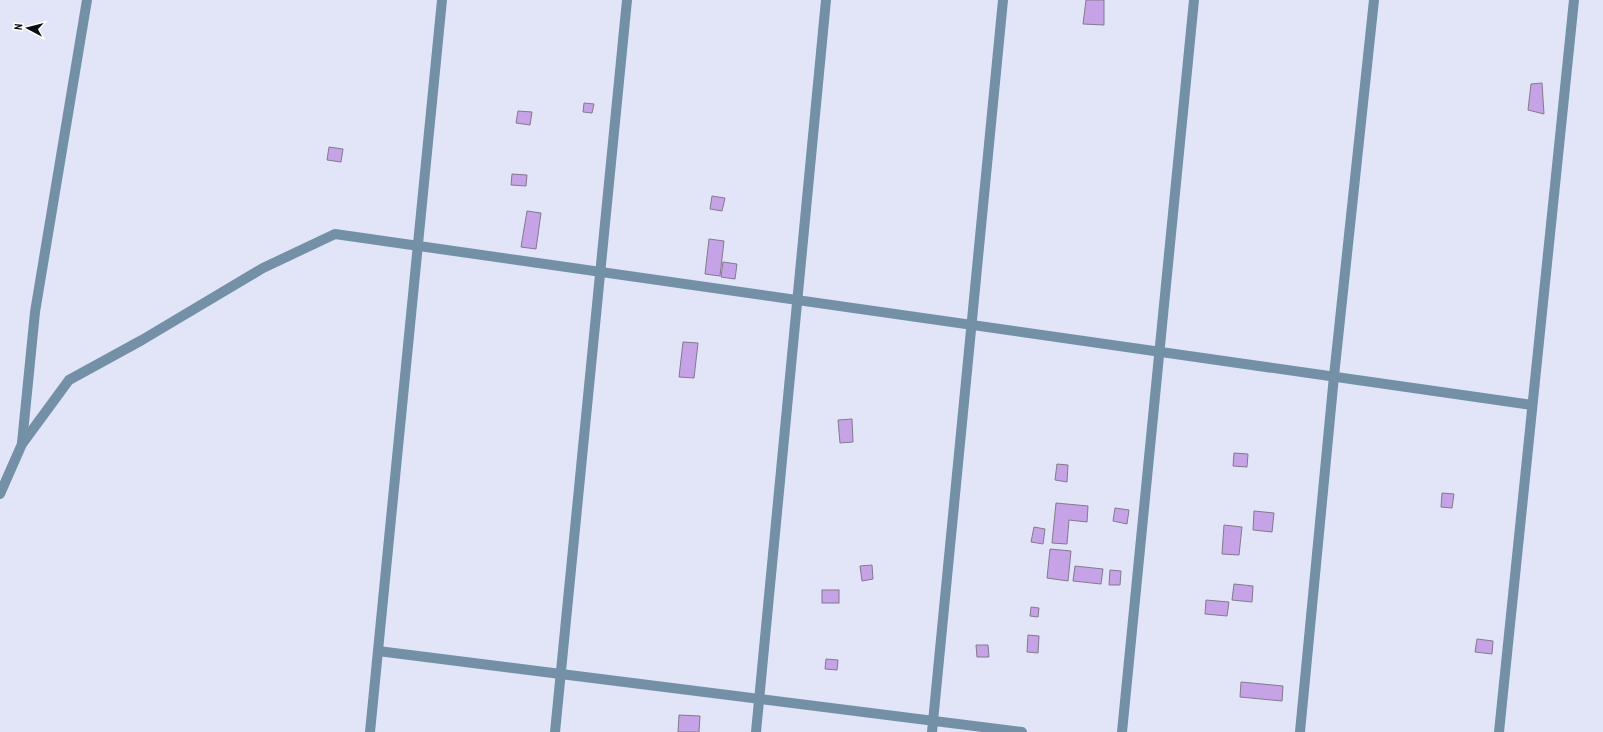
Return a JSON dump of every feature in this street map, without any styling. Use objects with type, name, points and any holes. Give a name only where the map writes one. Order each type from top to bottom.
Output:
[{"type":"street","points":[[22,444],[35,312],[87,0]]},
{"type":"street","points":[[370,732],[442,0]]},
{"type":"street","points":[[555,732],[627,0]]},
{"type":"street","points":[[756,732],[826,0]]},
{"type":"street","points":[[932,732],[1003,0]]},
{"type":"street","points":[[1122,732],[1194,0]]},
{"type":"street","points":[[1300,732],[1334,376],[1374,0]]},
{"type":"street","points":[[1499,732],[1574,0]]},
{"type":"street","points":[[0,494],[22,444],[69,380],[142,340],[263,268],[335,234],[1532,405]]},
{"type":"street","points":[[378,650],[1022,732]]},
{"type":"building","points":[[1086,0],[1104,0],[1104,25],[1083,24]]},
{"type":"building","points":[[1542,83],[1544,114],[1528,110],[1531,84]]},
{"type":"building","points":[[584,103],[594,104],[592,113],[583,112]]},
{"type":"building","points":[[518,111],[532,112],[530,125],[516,123]]},
{"type":"building","points":[[329,147],[343,149],[341,162],[327,160]]},
{"type":"building","points":[[512,174],[527,175],[526,186],[511,185]]},
{"type":"building","points":[[712,196],[725,198],[722,211],[710,209]]},
{"type":"building","points":[[527,211],[541,213],[536,249],[521,247]]},
{"type":"building","points":[[709,239],[724,241],[720,276],[705,274]]},
{"type":"building","points":[[723,262],[737,264],[735,279],[721,277]]},
{"type":"building","points":[[683,342],[698,343],[694,378],[679,377]]},
{"type":"building","points":[[852,419],[853,442],[840,443],[838,420]]},
{"type":"building","points":[[1234,453],[1248,454],[1247,467],[1233,466]]},
{"type":"building","points":[[1057,464],[1068,465],[1067,482],[1055,480]]},
{"type":"building","points":[[1442,493],[1454,494],[1452,508],[1441,507]]},
{"type":"building","points":[[1056,503],[1088,506],[1087,522],[1069,520],[1067,544],[1052,543]]},
{"type":"building","points":[[1115,508],[1129,510],[1127,524],[1113,521]]},
{"type":"building","points":[[1254,511],[1274,513],[1272,532],[1253,530]]},
{"type":"building","points":[[1224,525],[1242,527],[1239,555],[1222,554]]},
{"type":"building","points":[[1034,527],[1045,529],[1043,544],[1031,542]]},
{"type":"building","points":[[1050,549],[1071,551],[1068,581],[1047,578]]},
{"type":"building","points":[[872,565],[873,579],[862,581],[860,566]]},
{"type":"building","points":[[1075,566],[1103,569],[1101,584],[1073,581]]},
{"type":"building","points":[[1110,570],[1121,571],[1120,585],[1109,585]]},
{"type":"building","points":[[1234,584],[1253,586],[1252,602],[1232,600]]},
{"type":"building","points":[[822,590],[839,590],[839,603],[822,603]]},
{"type":"building","points":[[1206,600],[1229,602],[1227,616],[1205,614]]},
{"type":"building","points":[[1031,607],[1039,608],[1038,617],[1030,616]]},
{"type":"building","points":[[1028,635],[1039,636],[1038,653],[1027,652]]},
{"type":"building","points":[[1477,639],[1493,641],[1492,654],[1475,652]]},
{"type":"building","points":[[976,645],[988,645],[989,657],[977,657]]},
{"type":"building","points":[[826,659],[838,660],[837,670],[825,669]]},
{"type":"building","points":[[1241,682],[1283,686],[1282,701],[1240,697]]},
{"type":"building","points":[[679,715],[700,716],[699,732],[678,732]]}]
